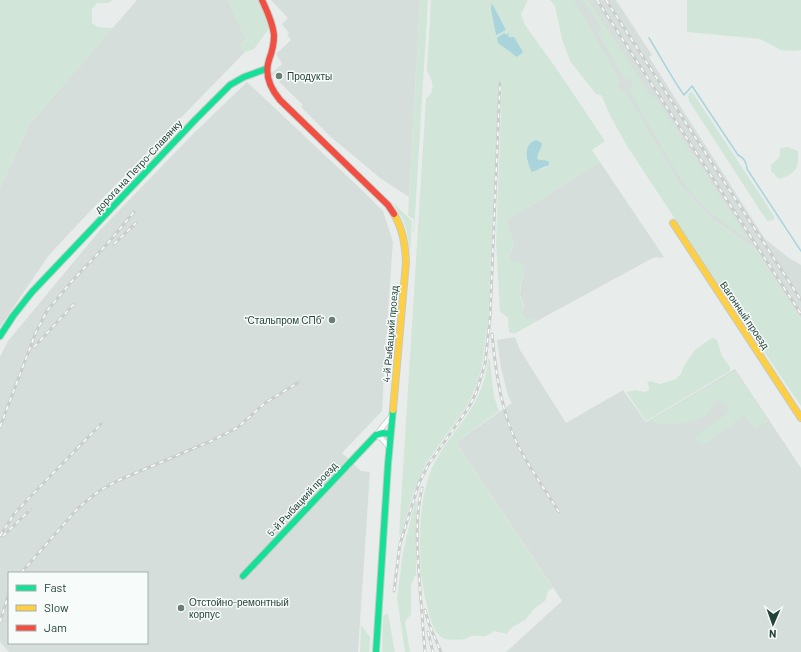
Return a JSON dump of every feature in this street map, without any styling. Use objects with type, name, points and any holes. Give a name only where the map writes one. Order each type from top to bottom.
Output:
[{"type":"street","points":[[262,0],[272,27],[274,38],[266,69]]},
{"type":"street","name":"дорога на Петро-Славянку","points":[[0,336],[13,316],[32,292],[230,85],[239,79],[266,69]]},
{"type":"street","name":"4-й Рыбацкий проезд","points":[[266,69],[268,83],[280,100],[382,199],[391,210],[402,230],[405,244],[406,262],[390,434],[376,652]]},
{"type":"street","name":"Вагонный проезд","points":[[673,223],[801,418]]},
{"type":"street","name":"5-й Рыбацкий проезд","points":[[243,576],[376,435],[393,414]]},
{"type":"street","points":[[376,435],[383,433],[390,434]]},
{"type":"street","points":[[376,435],[382,438],[389,447]]},
{"type":"shaded area","points":[[137,0],[228,0],[246,39],[240,45],[245,52],[49,255],[0,327],[0,188],[30,123]]},
{"type":"shaded area","points":[[271,0],[420,0],[409,197],[380,178],[331,137],[301,107],[303,105],[271,74],[282,64],[276,54],[291,40],[287,35],[289,33],[282,24],[288,18]]},
{"type":"shaded area","points":[[572,0],[616,0],[652,55],[649,57],[765,239],[789,258],[801,265],[801,319],[755,249],[712,219],[683,189],[620,96]]},
{"type":"shaded area","points":[[247,82],[383,211],[393,242],[387,325],[391,331],[386,335],[382,411],[342,453],[361,471],[370,472],[358,652],[9,652],[0,642],[0,357],[8,341],[101,229],[192,135]]},
{"type":"shaded area","points":[[600,162],[664,257],[656,257],[651,259],[537,321],[530,318],[525,318],[521,314],[524,306],[520,295],[524,275],[508,256],[514,247],[507,220]]},
{"type":"shaded area","points":[[515,337],[520,350],[566,423],[623,390],[646,422],[735,369],[801,468],[801,652],[506,652],[562,601],[456,442],[512,403],[508,396],[501,368],[497,340]]},
{"type":"green space","points":[[0,0],[113,0],[108,3],[97,3],[92,9],[92,23],[98,27],[113,28],[30,123],[0,188]]},
{"type":"green space","points":[[228,0],[259,0],[270,27],[254,49],[245,52],[240,45],[246,39]]},
{"type":"green space","points":[[420,0],[428,0],[414,232],[413,232],[414,220],[408,215]]},
{"type":"green space","points":[[431,0],[528,0],[521,14],[525,25],[605,141],[592,150],[600,162],[507,220],[514,247],[508,256],[510,260],[520,263],[524,267],[520,288],[520,296],[523,303],[521,314],[525,318],[530,318],[537,321],[514,334],[509,332],[508,318],[500,311],[496,242],[502,82],[500,81],[488,320],[482,365],[477,384],[467,406],[426,463],[413,494],[401,535],[399,535],[426,98],[432,92],[432,82],[427,71]],"holes":[[[493,5],[506,30],[496,34],[492,10]],[[531,143],[537,159],[547,167],[540,169],[528,164],[526,151]]]},
{"type":"green space","points":[[550,0],[574,0],[620,81],[616,86],[627,94],[683,189],[712,219],[755,249],[801,319],[801,406],[627,146],[601,95],[596,94],[570,61],[562,39],[555,6]]},
{"type":"green space","points":[[584,0],[588,0],[652,98],[655,97],[747,237],[746,238],[706,209],[687,187],[674,168],[629,90],[632,85],[631,78],[625,80],[597,31],[602,28]]},
{"type":"green space","points":[[687,0],[801,0],[801,50],[781,50],[760,39],[687,32]]},
{"type":"green space","points":[[690,92],[693,93],[774,216],[774,220],[767,221],[689,101],[688,96]]},
{"type":"green space","points":[[787,147],[798,151],[797,167],[793,173],[779,179],[771,171],[771,165],[776,162],[780,154],[780,148]]},
{"type":"green space","points":[[393,203],[412,221],[410,252],[407,232],[403,220]]},
{"type":"green space","points":[[713,338],[717,340],[722,356],[730,367],[730,371],[646,421],[627,392],[635,390],[646,392],[649,390],[647,383],[650,381],[660,384],[676,379],[681,374],[685,364],[695,350]]},
{"type":"green space","points":[[488,358],[490,360],[494,397],[499,411],[456,442],[553,588],[548,591],[545,601],[534,609],[525,620],[511,628],[507,634],[494,631],[486,636],[470,636],[461,640],[445,639],[437,633],[434,628],[423,587],[420,550],[421,511],[424,493],[435,462],[475,402],[481,389]]},
{"type":"green space","points":[[735,371],[768,421],[755,429],[743,414],[735,423],[713,437],[708,442],[702,444],[696,440],[696,436],[727,414],[728,408],[726,404],[720,400],[714,402],[710,411],[702,418],[678,424],[662,424],[651,420]]},
{"type":"green space","points":[[415,501],[417,502],[416,574],[411,585],[411,614],[405,622],[410,652],[405,652],[397,598],[403,552]]},
{"type":"green space","points":[[388,614],[395,652],[382,652],[383,617],[384,615]]},
{"type":"green space","points":[[361,625],[370,637],[369,652],[360,652]]},
{"type":"water","points":[[492,3],[506,30],[496,35],[491,9]]},
{"type":"water","points":[[504,33],[506,35],[509,33],[508,37],[514,37],[523,52],[517,57],[498,43],[497,38]]},
{"type":"water","points":[[536,140],[542,143],[537,159],[548,161],[549,165],[532,172],[526,154],[529,146]]},
{"type":"waterway","points":[[649,38],[684,95],[692,86],[738,155],[745,160],[747,169],[801,251]]},
{"type":"railway","points":[[597,0],[801,314]]},
{"type":"railway","points":[[606,0],[801,300]]},
{"type":"railway","points":[[394,591],[400,544],[419,483],[428,465],[469,407],[476,393],[485,364],[490,318],[500,83]]},
{"type":"railway","points":[[0,427],[36,332],[47,311],[134,212]]},
{"type":"railway","points":[[114,244],[136,223]]},
{"type":"railway","points":[[34,347],[74,304]]},
{"type":"railway","points":[[492,334],[498,381],[505,412],[510,426],[523,455],[559,512]]},
{"type":"railway","points":[[22,572],[78,508],[99,491],[119,480],[211,441],[237,428],[265,403],[299,382]]},
{"type":"railway","points":[[0,536],[14,514],[101,424]]},
{"type":"railway","points":[[422,488],[418,513],[417,539],[425,652]]},
{"type":"railway","points":[[3,536],[30,510]]},
{"type":"railway","points":[[0,622],[8,596]]},
{"type":"railway","points":[[425,610],[429,624],[441,652]]},
{"type":"railway","points":[[428,632],[433,652]]},
{"type":"traffic: fast","points":[[0,336],[13,316],[32,292],[196,119],[230,85],[244,77],[266,69]]},
{"type":"traffic: fast","points":[[376,652],[388,464],[393,410]]},
{"type":"traffic: fast","points":[[243,576],[376,435],[383,433],[390,434]]},
{"type":"traffic: slow","points":[[393,410],[406,262],[403,237],[400,226],[394,214]]},
{"type":"traffic: slow","points":[[673,223],[801,418]]},
{"type":"traffic: jam","points":[[262,0],[268,13],[274,35],[273,48],[267,71],[273,91],[280,100],[388,205],[394,214]]},
{"type":"place","name":"Продукты","points":[[279,76]]},
{"type":"place","name":"\"Стальпром СПб\"","points":[[332,320]]},
{"type":"place","name":"Отстойно-ремонтный корпус","points":[[181,608]]}]
